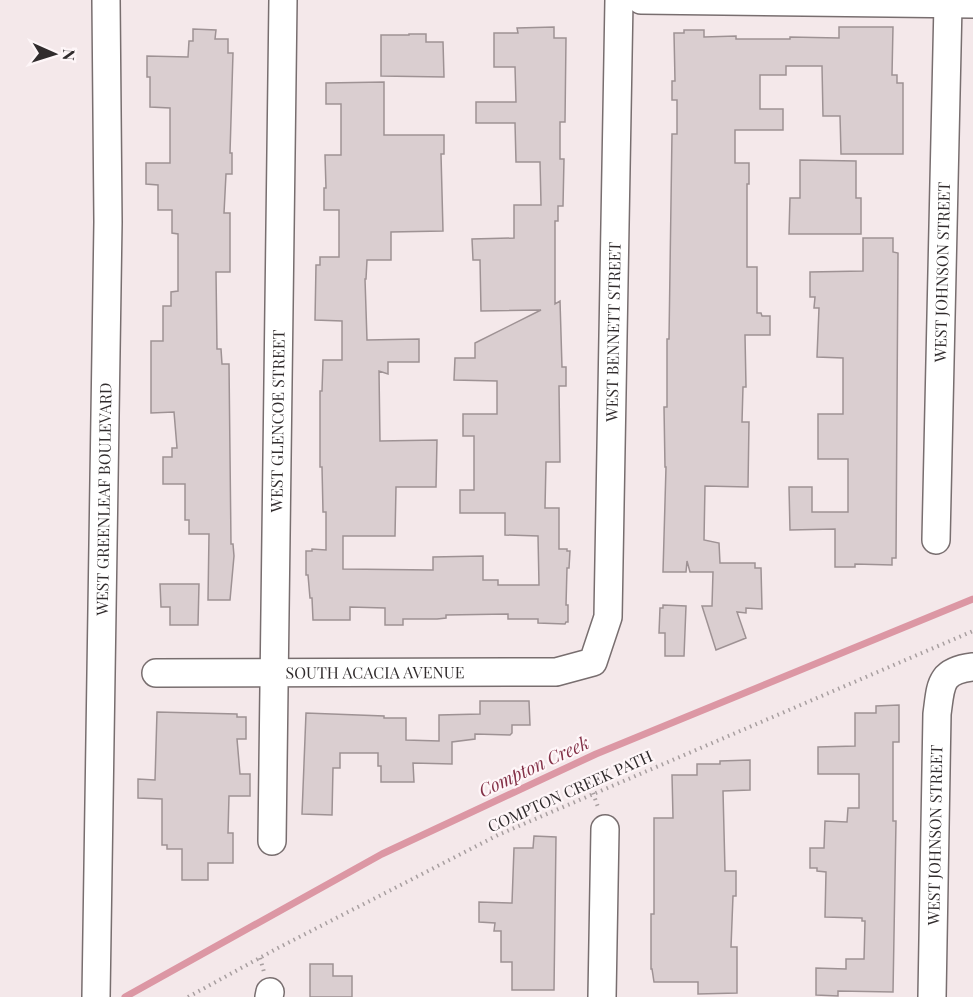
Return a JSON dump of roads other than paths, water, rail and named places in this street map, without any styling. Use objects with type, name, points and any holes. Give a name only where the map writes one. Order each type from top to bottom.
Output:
[{"type":"street","name":"WEST GREENLEAF BOULEVARD","points":[[96,997],[108,222],[106,0]]},
{"type":"street","name":"WEST GLENCOE STREET","points":[[272,841],[283,0]]},
{"type":"street","name":"WEST BENNETT STREET","points":[[593,662],[608,617],[619,0]]},
{"type":"street","points":[[641,0],[961,4]]},
{"type":"street","name":"WEST JOHNSON STREET","points":[[936,540],[961,4]]},
{"type":"street","name":"SOUTH ACACIA AVENUE","points":[[156,673],[556,672],[593,662]]},
{"type":"street","name":"WEST JOHNSON STREET","points":[[932,997],[937,714],[941,684],[948,674],[961,668],[973,667]]},
{"type":"street","points":[[602,997],[604,829]]},
{"type":"waterway","name":"Compton Creek","points":[[125,997],[382,854],[596,754],[973,599]]}]
